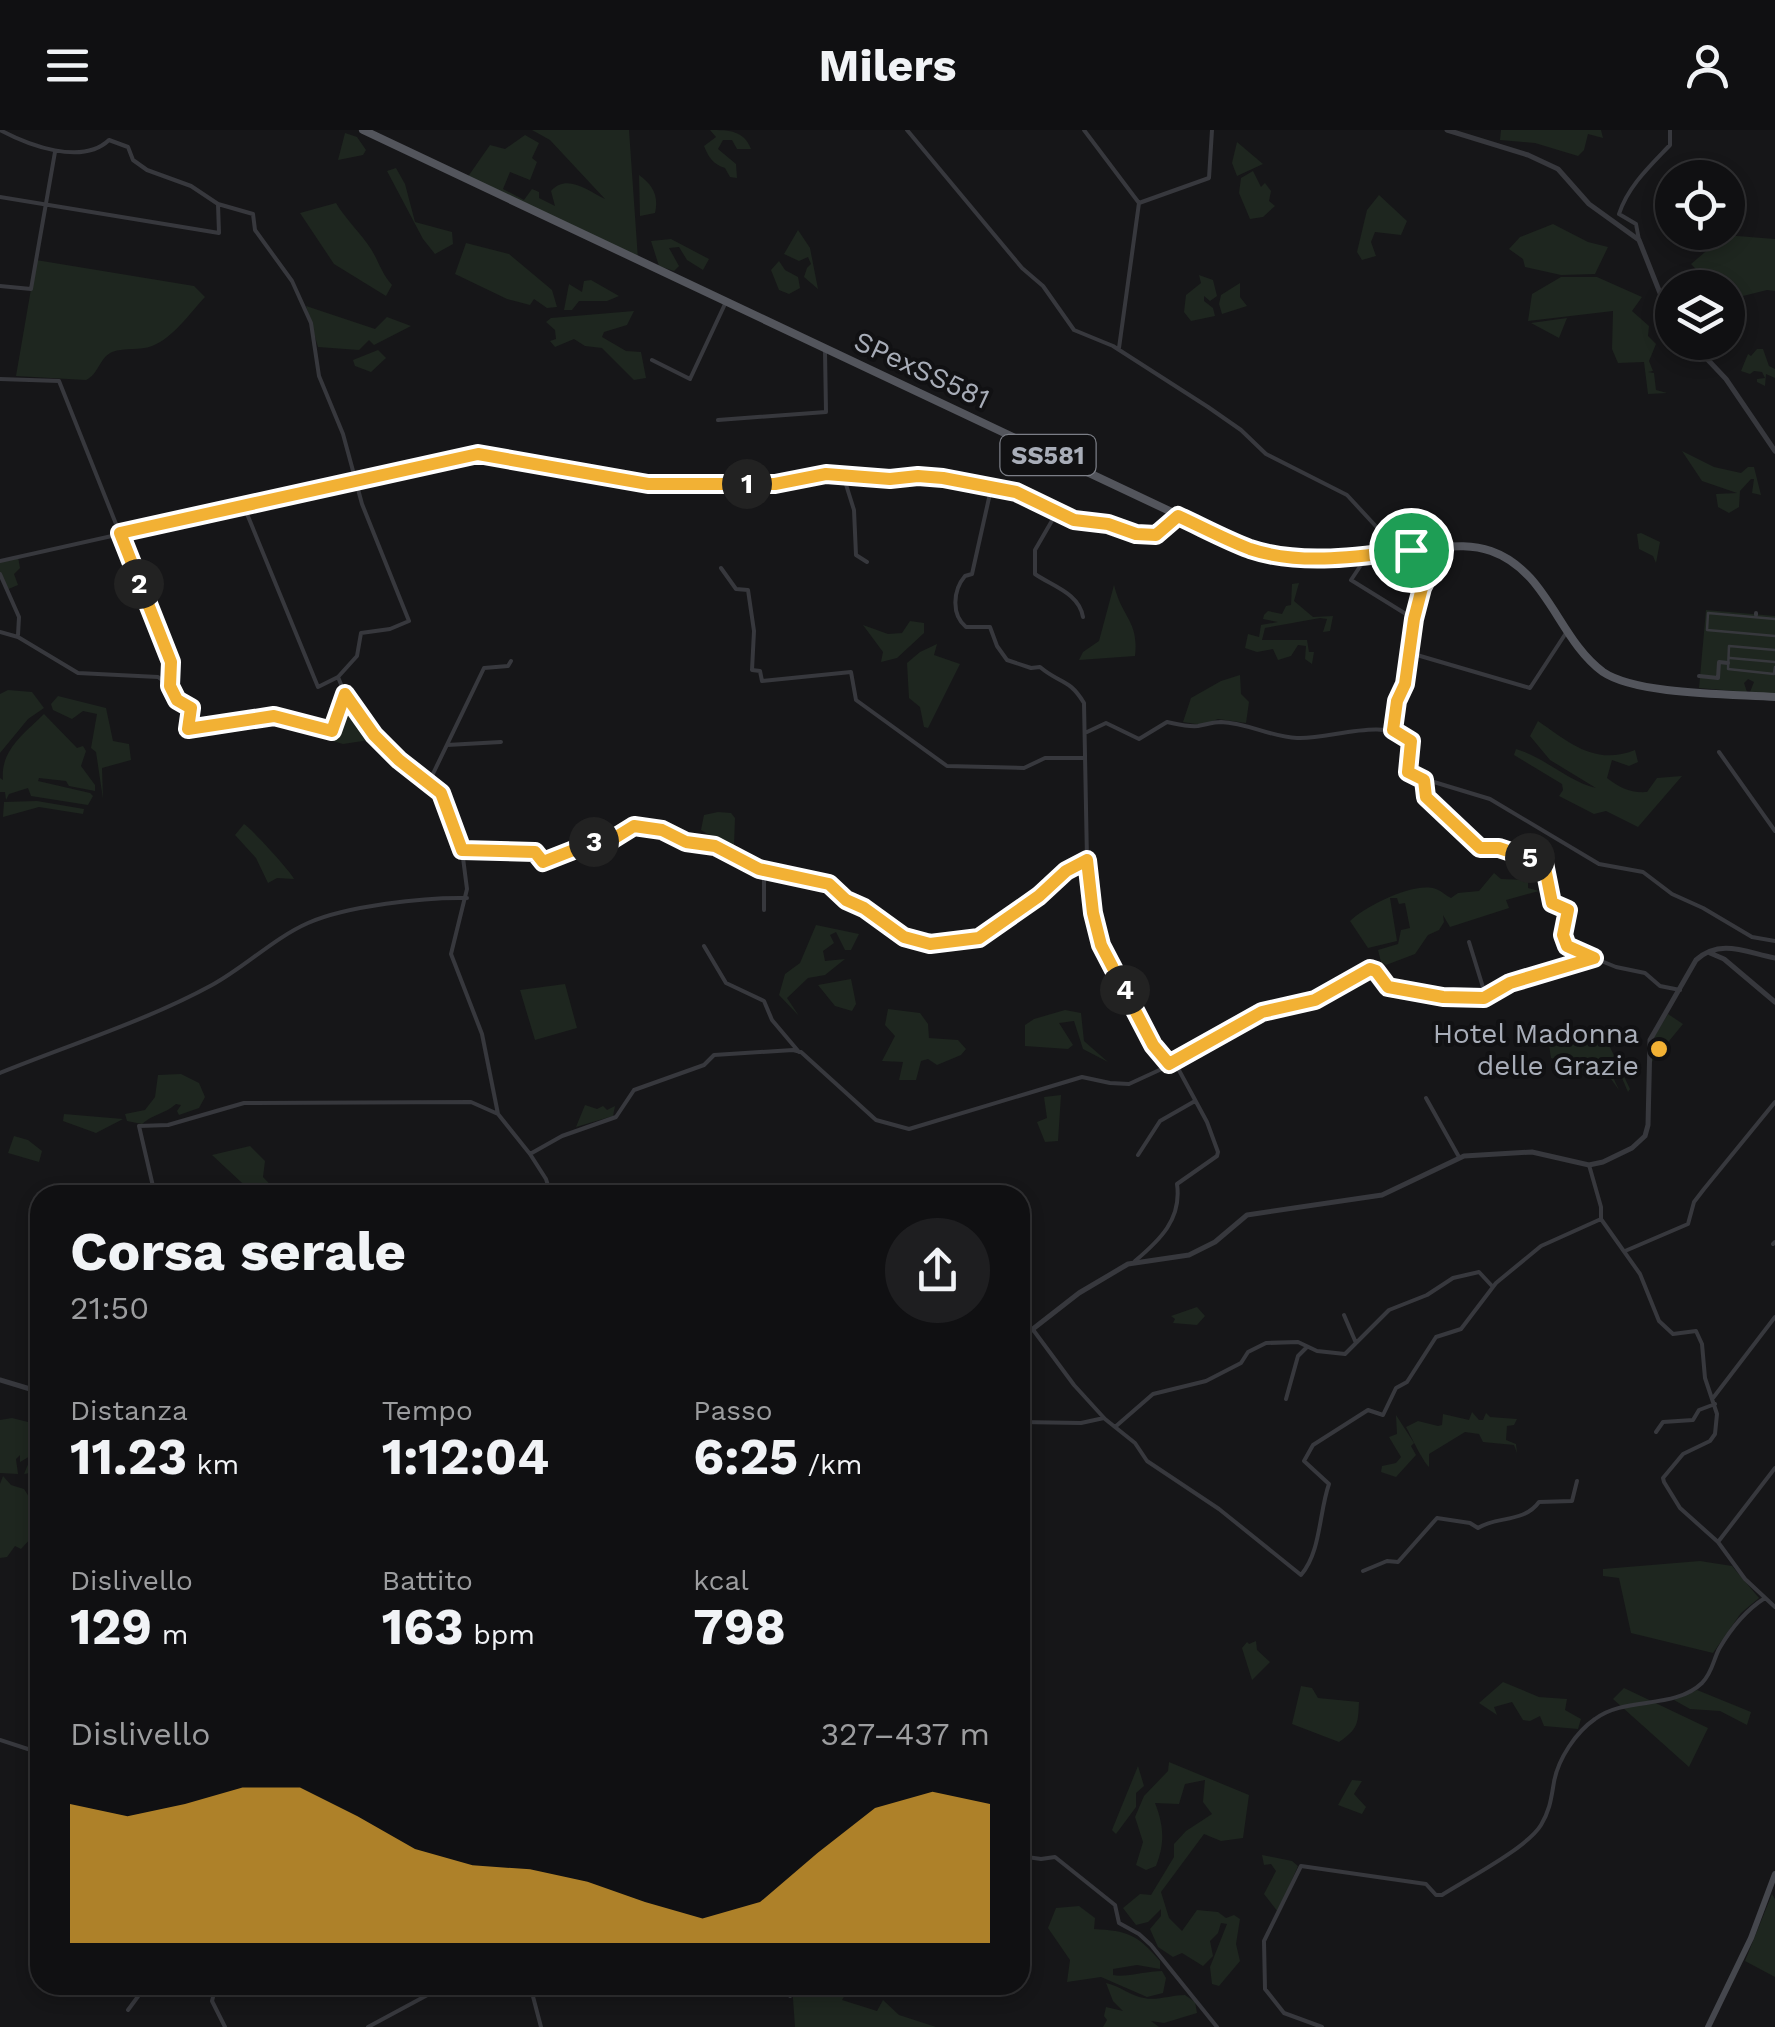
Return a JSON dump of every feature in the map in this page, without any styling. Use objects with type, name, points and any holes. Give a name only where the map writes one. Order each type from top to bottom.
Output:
[{"type":"main road","name":"SPexSS581","points":[[362,130],[1250,549],[1320,558],[1475,546],[1508,558],[1538,586],[1594,664],[1617,680],[1642,686],[1775,697]]},
{"type":"main road","points":[[1708,2027],[1751,1938],[1775,1874]]},
{"type":"street","points":[[0,130],[56,150],[91,150],[101,148],[108,140],[128,147],[133,160],[147,170],[191,186],[218,204],[253,214],[255,230],[296,288],[314,333],[319,376],[409,621],[362,634],[357,656],[338,677],[318,687],[244,507]]},
{"type":"street","points":[[907,130],[1022,268],[1042,286],[1074,330],[1118,350],[1208,407],[1266,454],[1353,499],[1383,534],[1411,550]]},
{"type":"street","points":[[1084,130],[1139,203],[1118,350]]},
{"type":"street","points":[[1139,203],[1210,178],[1212,130]]},
{"type":"street","points":[[1446,130],[1549,163],[1589,204],[1640,240]]},
{"type":"street","points":[[1610,218],[1619,214],[1624,199],[1640,177],[1670,145],[1670,130]]},
{"type":"street","points":[[0,286],[30,289],[56,150]]},
{"type":"street","points":[[0,197],[219,233],[218,204]]},
{"type":"street","points":[[1619,214],[1636,224],[1655,280]]},
{"type":"street","points":[[652,360],[690,379],[726,303]]},
{"type":"street","points":[[718,420],[826,412],[825,350]]},
{"type":"street","points":[[1708,360],[1774,447]]},
{"type":"street","points":[[0,379],[59,382],[171,662],[170,686],[177,700],[191,708],[190,730],[274,716],[332,731],[345,694]]},
{"type":"street","points":[[0,561],[478,454],[648,484],[775,484],[814,474],[890,479],[918,476],[1016,492],[1074,520],[1156,535],[1178,516]]},
{"type":"street","points":[[843,475],[854,510],[856,556],[867,562]]},
{"type":"street","points":[[991,489],[972,574],[964,576],[958,584],[958,620],[966,627],[986,625],[993,629],[997,646],[1007,660],[1040,667],[1071,684],[1084,704],[1087,860],[1101,945],[1153,1045],[1172,1062],[1218,1148],[1217,1156],[1177,1184],[1177,1210],[1162,1237],[1136,1261],[1079,1293],[1030,1333]]},
{"type":"street","points":[[1057,512],[1035,550],[1034,574],[1059,585],[1065,596],[1080,606],[1083,617]]},
{"type":"street","points":[[1393,730],[1414,619],[1422,588],[1435,563],[1430,548]]},
{"type":"street","points":[[1369,553],[1352,580],[1414,619]]},
{"type":"street","points":[[722,568],[736,589],[748,590],[754,631],[752,670],[760,671],[762,682],[852,672],[856,700],[866,710],[914,739],[923,751],[948,766],[1024,768],[1044,758],[1086,758]]},
{"type":"street","points":[[0,574],[19,617],[18,637]]},
{"type":"street","points":[[1775,619],[1756,614],[1708,613],[1707,630],[1775,636]]},
{"type":"street","points":[[1410,653],[1530,688],[1568,630]]},
{"type":"street","points":[[0,632],[18,637],[78,673],[152,674],[170,686]]},
{"type":"street","points":[[1699,676],[1718,678],[1719,662],[1728,661],[1775,664],[1775,674],[1728,669],[1728,661],[1730,646],[1775,650]]},
{"type":"street","points":[[1751,671],[1753,648]]},
{"type":"street","points":[[429,782],[484,668],[508,666],[511,662]]},
{"type":"street","points":[[338,677],[345,694],[374,735],[446,801],[462,850],[467,898],[451,954],[479,1024],[498,1114],[530,1154],[546,1185]]},
{"type":"street","points":[[1087,732],[1104,723],[1140,739],[1166,722],[1195,727],[1220,722],[1261,729],[1276,737],[1297,738],[1393,730],[1411,741],[1407,770],[1424,780],[1490,798],[1600,864],[1643,872],[1672,894],[1752,937],[1775,941]]},
{"type":"street","points":[[447,744],[501,742]]},
{"type":"street","points":[[1719,752],[1775,831]]},
{"type":"street","points":[[1424,780],[1426,797],[1480,848],[1499,848],[1544,863],[1552,903],[1568,910],[1563,935],[1567,946],[1610,966],[1645,974],[1660,986],[1680,990]]},
{"type":"street","points":[[462,850],[535,852],[543,862],[594,842],[605,844],[626,828],[645,826],[686,842],[715,846],[764,870],[829,884],[846,900],[904,937],[930,944],[979,938],[1039,896],[1066,871],[1087,860]]},
{"type":"street","points":[[764,870],[764,910]]},
{"type":"street","points":[[0,1074],[210,986],[306,923],[341,912],[425,899],[467,898]]},
{"type":"street","points":[[1468,942],[1486,997]]},
{"type":"street","points":[[704,946],[726,983],[764,1001],[772,1020],[799,1052],[876,1120],[909,1129],[1082,1076],[1110,1084],[1129,1084],[1262,1012],[1315,1000],[1370,969],[1388,987],[1443,997],[1486,997],[1510,983],[1594,958]]},
{"type":"street","points":[[1717,952],[1775,1002]]},
{"type":"street","points":[[1136,1261],[1157,1262],[1189,1255],[1215,1242],[1241,1218],[1254,1213],[1392,1192],[1458,1157],[1532,1152],[1588,1165],[1618,1156],[1645,1136],[1650,1102],[1648,1045],[1692,966],[1717,952],[1775,958]]},
{"type":"street","points":[[530,1154],[562,1136],[616,1117],[634,1090],[704,1064],[714,1055],[799,1052]]},
{"type":"street","points":[[1426,1098],[1458,1157]]},
{"type":"street","points":[[153,1185],[139,1126],[168,1125],[244,1103],[471,1102],[498,1114]]},
{"type":"street","points":[[1138,1154],[1160,1121],[1195,1102]]},
{"type":"street","points":[[1625,1252],[1688,1224],[1694,1202],[1775,1102]]},
{"type":"street","points":[[1588,1165],[1601,1206],[1601,1219],[1640,1274],[1665,1330],[1673,1334],[1699,1334],[1705,1378],[1717,1414],[1715,1434],[1710,1442],[1683,1454],[1664,1478],[1672,1498],[1718,1542],[1746,1579],[1775,1607]]},
{"type":"street","points":[[1034,1331],[1074,1386],[1135,1443],[1148,1461],[1219,1508],[1304,1574],[1316,1544],[1320,1510],[1329,1484],[1304,1460],[1311,1447],[1368,1410],[1382,1414],[1396,1388],[1406,1382],[1429,1345],[1436,1337],[1461,1329],[1493,1286],[1548,1242],[1601,1219]]},
{"type":"street","points":[[1115,1427],[1152,1394],[1206,1382],[1241,1364],[1248,1352],[1266,1343],[1298,1342],[1323,1353],[1345,1354],[1382,1314],[1427,1295],[1453,1278],[1479,1272],[1493,1286]]},
{"type":"street","points":[[1344,1315],[1356,1342]]},
{"type":"street","points":[[1656,1432],[1662,1422],[1692,1420],[1714,1401],[1775,1317]]},
{"type":"street","points":[[1286,1399],[1298,1356],[1307,1347]]},
{"type":"street","points":[[0,1380],[30,1389]]},
{"type":"street","points":[[1030,1422],[1080,1423],[1104,1418]]},
{"type":"street","points":[[1718,1542],[1775,1468]]},
{"type":"street","points":[[1363,1571],[1387,1561],[1398,1562],[1437,1518],[1478,1528],[1510,1520],[1536,1508],[1539,1502],[1572,1502],[1577,1481]]},
{"type":"street","points":[[1322,2027],[1284,2013],[1265,1989],[1264,1942],[1302,1866],[1426,1884],[1436,1895],[1442,1895],[1530,1840],[1550,1808],[1563,1756],[1596,1717],[1693,1690],[1710,1673],[1720,1646],[1752,1606],[1765,1598]]},
{"type":"street","points":[[0,1740],[30,1750]]},
{"type":"street","points":[[1030,1856],[1055,1857],[1115,1905],[1120,1923],[1151,1945],[1217,2027]]},
{"type":"street","points":[[128,2010],[139,1995]]},
{"type":"street","points":[[214,1995],[212,2001],[225,2027]]},
{"type":"street","points":[[368,2027],[427,1995]]},
{"type":"street","points":[[533,1995],[541,2027]]},
{"type":"shaded area","points":[[532,130],[629,130],[638,259],[467,178],[490,145],[505,149],[525,135],[539,143],[532,158],[537,162],[530,180],[510,172],[503,189],[524,200],[532,189],[539,192],[539,198],[555,206],[551,191],[564,184],[585,188],[605,199],[550,140]]},
{"type":"shaded area","points":[[710,130],[735,132],[748,143],[751,149],[737,149],[732,140],[723,140],[718,149],[736,164],[737,178],[730,177],[708,154],[704,146],[716,137]]},
{"type":"shaded area","points":[[1501,130],[1601,130],[1603,138],[1588,134],[1578,156],[1535,143],[1500,140]]},
{"type":"shaded area","points":[[345,133],[357,137],[366,150],[363,155],[338,160]]},
{"type":"shaded area","points":[[1237,142],[1263,164],[1237,176],[1232,163]]},
{"type":"shaded area","points":[[396,168],[405,184],[415,222],[452,232],[453,244],[435,254],[423,239],[387,171]]},
{"type":"shaded area","points":[[1253,171],[1261,187],[1265,183],[1271,191],[1269,201],[1275,206],[1263,217],[1250,219],[1239,193],[1241,178]]},
{"type":"shaded area","points":[[639,175],[654,191],[655,213],[640,216]]},
{"type":"shaded area","points":[[1379,195],[1407,221],[1401,235],[1375,232],[1371,242],[1376,256],[1362,260],[1357,252],[1367,210]]},
{"type":"shaded area","points":[[336,203],[367,243],[392,285],[386,296],[334,264],[300,213]]},
{"type":"shaded area","points":[[1553,224],[1588,242],[1608,247],[1595,274],[1561,275],[1525,267],[1523,259],[1509,249],[1520,237]]},
{"type":"shaded area","points":[[798,230],[810,248],[818,289],[804,277],[811,264],[808,257],[799,261],[784,254]]},
{"type":"shaded area","points":[[1745,237],[1775,239],[1775,291],[1745,296],[1745,270],[1697,270],[1691,264],[1707,250],[1745,250]]},
{"type":"shaded area","points":[[671,239],[709,259],[703,270],[687,260],[679,247],[669,248],[679,266],[674,271],[659,266],[651,241]]},
{"type":"shaded area","points":[[466,243],[509,254],[552,290],[557,307],[547,308],[534,299],[530,305],[507,299],[455,274]]},
{"type":"shaded area","points":[[36,260],[194,286],[205,297],[160,342],[112,352],[86,380],[16,376]]},
{"type":"shaded area","points":[[779,261],[785,270],[798,277],[800,288],[789,294],[779,290],[771,270]]},
{"type":"shaded area","points":[[1199,275],[1213,280],[1217,296],[1210,301],[1204,296],[1204,301],[1213,308],[1215,316],[1191,321],[1184,312],[1186,295],[1201,283]]},
{"type":"shaded area","points":[[1561,277],[1597,277],[1642,297],[1632,311],[1649,326],[1648,336],[1655,346],[1649,361],[1653,371],[1648,372],[1654,373],[1656,390],[1667,393],[1648,394],[1644,362],[1618,363],[1612,349],[1613,311],[1528,321],[1532,294]]},
{"type":"shaded area","points":[[591,280],[619,296],[607,301],[579,301],[572,310],[564,310],[569,284],[582,292],[584,281]]},
{"type":"shaded area","points":[[1240,283],[1240,297],[1247,306],[1222,314],[1221,295]]},
{"type":"shaded area","points":[[306,306],[375,329],[387,317],[411,326],[374,345],[369,340],[359,350],[318,347]]},
{"type":"shaded area","points":[[634,311],[627,325],[604,332],[602,337],[626,351],[641,352],[646,378],[634,380],[602,348],[585,346],[574,339],[555,347],[550,341],[556,339],[555,330],[546,322],[551,318]]},
{"type":"shaded area","points":[[1567,318],[1559,338],[1531,323]]},
{"type":"shaded area","points":[[1757,349],[1763,349],[1769,366],[1775,369],[1775,378],[1766,374],[1765,386],[1757,382],[1765,378],[1762,372],[1741,371],[1748,354],[1751,356]]},
{"type":"shaded area","points":[[378,350],[386,358],[371,372],[355,366],[353,360]]},
{"type":"shaded area","points":[[1682,451],[1714,467],[1741,473],[1754,467],[1761,495],[1752,493],[1751,479],[1740,491],[1739,507],[1729,513],[1718,507],[1716,494],[1737,493],[1702,481]]},
{"type":"shaded area","points":[[1637,534],[1660,542],[1656,563],[1653,556],[1639,549]]},
{"type":"shaded area","points":[[18,557],[20,568],[14,574],[18,585],[6,590],[0,561]]},
{"type":"shaded area","points":[[1299,583],[1294,601],[1313,617],[1333,616],[1330,631],[1323,632],[1327,619],[1320,618],[1265,628],[1262,640],[1307,640],[1309,652],[1314,652],[1312,664],[1305,659],[1306,646],[1298,645],[1291,656],[1278,660],[1273,649],[1257,652],[1245,648],[1248,634],[1259,637],[1261,625],[1278,622],[1263,619],[1264,615],[1268,611],[1282,614],[1291,605],[1292,584]]},
{"type":"shaded area","points":[[1114,585],[1135,635],[1135,656],[1079,660],[1083,652],[1099,641]]},
{"type":"shaded area","points":[[1706,610],[1775,616],[1775,694],[1750,692],[1754,682],[1748,679],[1744,683],[1747,692],[1699,688]]},
{"type":"shaded area","points":[[910,621],[924,623],[924,633],[897,658],[881,662],[883,652],[863,625],[888,634],[902,633]]},
{"type":"shaded area","points":[[937,644],[934,655],[960,664],[928,728],[924,727],[920,707],[909,698],[907,663]]},
{"type":"shaded area","points":[[1240,675],[1241,694],[1249,702],[1246,723],[1218,719],[1202,725],[1183,722],[1191,698]]},
{"type":"shaded area","points":[[8,690],[32,692],[44,708],[28,719],[0,753],[0,694]]},
{"type":"shaded area","points":[[58,696],[106,708],[113,741],[129,744],[131,760],[102,768],[103,799],[96,752],[91,748],[97,714],[83,711],[72,719],[53,710],[51,704]]},
{"type":"shaded area","points":[[343,698],[376,739],[343,744],[319,737],[320,731],[337,729]]},
{"type":"shaded area","points":[[44,714],[77,748],[83,746],[86,751],[81,766],[95,791],[69,786],[66,781],[38,781],[90,793],[93,796],[88,805],[31,796],[28,788],[9,794],[6,800],[5,792],[0,792],[0,778],[3,780],[10,751]]},
{"type":"shaded area","points":[[1538,721],[1595,754],[1635,750],[1638,762],[1629,766],[1612,760],[1607,778],[1626,789],[1647,792],[1657,778],[1682,776],[1638,827],[1606,811],[1594,814],[1559,796],[1562,784],[1514,755],[1516,749],[1527,753],[1596,788],[1550,760],[1530,736]]},
{"type":"shaded area","points":[[37,801],[84,809],[83,814],[39,807],[3,817],[4,802]]},
{"type":"shaded area","points":[[731,813],[735,818],[734,846],[701,830],[704,815]]},
{"type":"shaded area","points":[[244,824],[294,879],[277,878],[268,883],[256,858],[235,835]]},
{"type":"shaded area","points":[[1494,873],[1501,879],[1528,880],[1528,888],[1539,891],[1506,900],[1509,908],[1450,927],[1443,915],[1439,930],[1428,935],[1415,954],[1386,965],[1378,950],[1398,944],[1401,930],[1410,928],[1405,903],[1390,898],[1397,941],[1368,948],[1350,921],[1378,902],[1403,892],[1427,887],[1451,898],[1458,893],[1479,891]]},
{"type":"shaded area","points":[[816,925],[859,934],[851,950],[845,950],[836,932],[830,935],[834,943],[823,951],[825,961],[845,959],[825,975],[808,978],[787,998],[799,1016],[779,995],[785,974],[800,963]]},
{"type":"shaded area","points":[[851,979],[856,1004],[852,1011],[835,1006],[818,985]]},
{"type":"shaded area","points":[[565,984],[577,1028],[535,1040],[520,990]]},
{"type":"shaded area","points":[[888,1009],[920,1013],[928,1024],[929,1038],[958,1040],[966,1049],[937,1065],[928,1059],[921,1061],[916,1080],[899,1080],[903,1062],[882,1061],[895,1036],[885,1025]]},
{"type":"shaded area","points":[[1065,1010],[1081,1013],[1084,1041],[1108,1062],[1083,1049],[1074,1021],[1059,1023],[1073,1045],[1068,1049],[1025,1046],[1025,1025]]},
{"type":"shaded area","points":[[1668,1014],[1683,1024],[1651,1063],[1651,1042]]},
{"type":"shaded area","points":[[1599,1030],[1607,1035],[1628,1092],[1619,1071],[1611,1073],[1619,1090],[1611,1079],[1586,1077],[1575,1067],[1566,1070],[1551,1066],[1562,1061],[1551,1058],[1549,1045]]},
{"type":"shaded area","points":[[181,1074],[199,1083],[205,1097],[199,1108],[179,1115],[181,1105],[176,1104],[142,1124],[127,1121],[125,1114],[145,1110],[155,1097],[158,1075]]},
{"type":"shaded area","points":[[1061,1095],[1058,1141],[1045,1142],[1037,1122],[1047,1118],[1044,1097]]},
{"type":"shaded area","points":[[585,1105],[597,1109],[603,1106],[607,1110],[615,1106],[613,1116],[576,1127]]},
{"type":"shaded area","points":[[64,1114],[123,1119],[96,1133],[63,1121]]},
{"type":"shaded area","points":[[14,1136],[28,1140],[42,1151],[39,1162],[8,1153]]},
{"type":"shaded area","points":[[250,1146],[265,1161],[263,1177],[271,1185],[244,1185],[212,1155]]},
{"type":"shaded area","points":[[1197,1307],[1205,1316],[1197,1325],[1173,1323],[1175,1319],[1171,1316]]},
{"type":"shaded area","points":[[1472,1412],[1479,1420],[1486,1413],[1490,1417],[1517,1419],[1514,1425],[1507,1426],[1506,1440],[1516,1444],[1517,1453],[1514,1445],[1483,1442],[1479,1434],[1465,1432],[1429,1454],[1429,1467],[1406,1427],[1418,1421],[1442,1425],[1443,1414],[1469,1420]]},
{"type":"shaded area","points":[[1396,1415],[1414,1443],[1411,1446],[1416,1455],[1396,1477],[1381,1472],[1382,1466],[1396,1463],[1401,1457],[1389,1437],[1397,1434]]},
{"type":"shaded area","points":[[0,1420],[30,1422],[30,1456],[20,1462],[20,1455],[16,1459],[18,1474],[0,1473]]},
{"type":"shaded area","points":[[3,1476],[11,1485],[24,1489],[30,1498],[30,1539],[21,1549],[15,1546],[7,1557],[0,1558]]},
{"type":"shaded area","points":[[1700,1561],[1732,1566],[1759,1598],[1741,1613],[1713,1653],[1631,1633],[1619,1578],[1603,1576],[1603,1569]]},
{"type":"shaded area","points":[[1256,1641],[1257,1650],[1270,1662],[1252,1680],[1242,1648],[1247,1642]]},
{"type":"shaded area","points":[[1503,1682],[1539,1697],[1567,1699],[1565,1710],[1581,1719],[1578,1729],[1544,1726],[1540,1716],[1523,1720],[1512,1702],[1494,1707],[1497,1715],[1479,1703]]},
{"type":"shaded area","points":[[1301,1686],[1312,1688],[1318,1698],[1359,1702],[1357,1721],[1350,1733],[1339,1742],[1292,1724]]},
{"type":"shaded area","points":[[1624,1688],[1708,1728],[1689,1767],[1613,1699]]},
{"type":"shaded area","points":[[1697,1690],[1751,1712],[1747,1725],[1720,1711],[1690,1709],[1674,1700]]},
{"type":"shaded area","points":[[1169,1762],[1249,1795],[1243,1838],[1221,1841],[1204,1834],[1161,1892],[1169,1918],[1182,1931],[1197,1910],[1240,1919],[1236,1944],[1240,1961],[1219,1986],[1212,1984],[1210,1967],[1227,1924],[1221,1923],[1210,1941],[1213,1956],[1203,1966],[1182,1953],[1173,1957],[1158,1947],[1150,1929],[1161,1916],[1161,1909],[1148,1922],[1136,1925],[1123,1908],[1140,1894],[1151,1895],[1174,1857],[1174,1844],[1212,1814],[1203,1802],[1205,1780],[1185,1784],[1179,1804],[1155,1803],[1162,1834],[1159,1858],[1156,1866],[1146,1870],[1136,1865],[1143,1842],[1135,1817],[1144,1796],[1168,1771]]},
{"type":"shaded area","points":[[1138,1766],[1144,1786],[1136,1793],[1136,1807],[1116,1834],[1112,1830]]},
{"type":"shaded area","points":[[1352,1780],[1362,1781],[1354,1794],[1366,1807],[1362,1814],[1338,1805]]},
{"type":"shaded area","points":[[1262,1855],[1292,1861],[1298,1866],[1278,1912],[1264,1894],[1276,1871],[1271,1864],[1264,1865]]},
{"type":"shaded area","points":[[1772,1894],[1775,1899],[1775,1977],[1745,1961]]},
{"type":"shaded area","points":[[1079,1906],[1095,1918],[1094,1929],[1131,1936],[1160,1961],[1160,1969],[1137,1965],[1113,1969],[1113,1975],[1162,1971],[1166,1978],[1163,1993],[1147,1997],[1101,1977],[1067,1982],[1070,1960],[1048,1928],[1056,1908]]},
{"type":"shaded area","points":[[1106,1983],[1144,1998],[1185,1995],[1195,2002],[1197,2013],[1164,2023],[1151,2021],[1159,2027],[1103,2027],[1106,2007],[1123,2011],[1113,2001]]},
{"type":"shaded area","points":[[793,1995],[845,1995],[842,2000],[877,2011],[883,2000],[899,2015],[936,2027],[795,2027]]},
{"type":"place","name":"Hotel Madonna delle Grazie","points":[[1659,1049]]},
{"type":"route","points":[[478,454],[648,484],[775,484],[814,474],[943,478],[1016,492],[1074,520],[1108,524],[1136,534],[1156,535],[1178,516],[1250,549],[1282,556],[1320,558],[1411,550],[1430,548],[1435,563],[1422,588],[1414,619],[1405,684],[1397,701],[1393,730],[1411,741],[1408,772],[1424,780],[1426,797],[1480,848],[1499,848],[1546,865],[1552,903],[1568,910],[1563,935],[1567,946],[1594,958],[1510,983],[1484,998],[1443,997],[1388,987],[1370,969],[1315,1000],[1262,1012],[1169,1064],[1153,1045],[1101,945],[1087,860],[1066,871],[1039,896],[979,938],[930,944],[904,937],[846,900],[829,884],[759,869],[732,852],[686,842],[645,826],[626,828],[605,844],[594,842],[543,862],[535,852],[462,850],[441,793],[374,735],[345,694],[332,731],[274,716],[188,729],[191,708],[177,700],[170,686],[171,662],[120,533],[478,454]]}]
